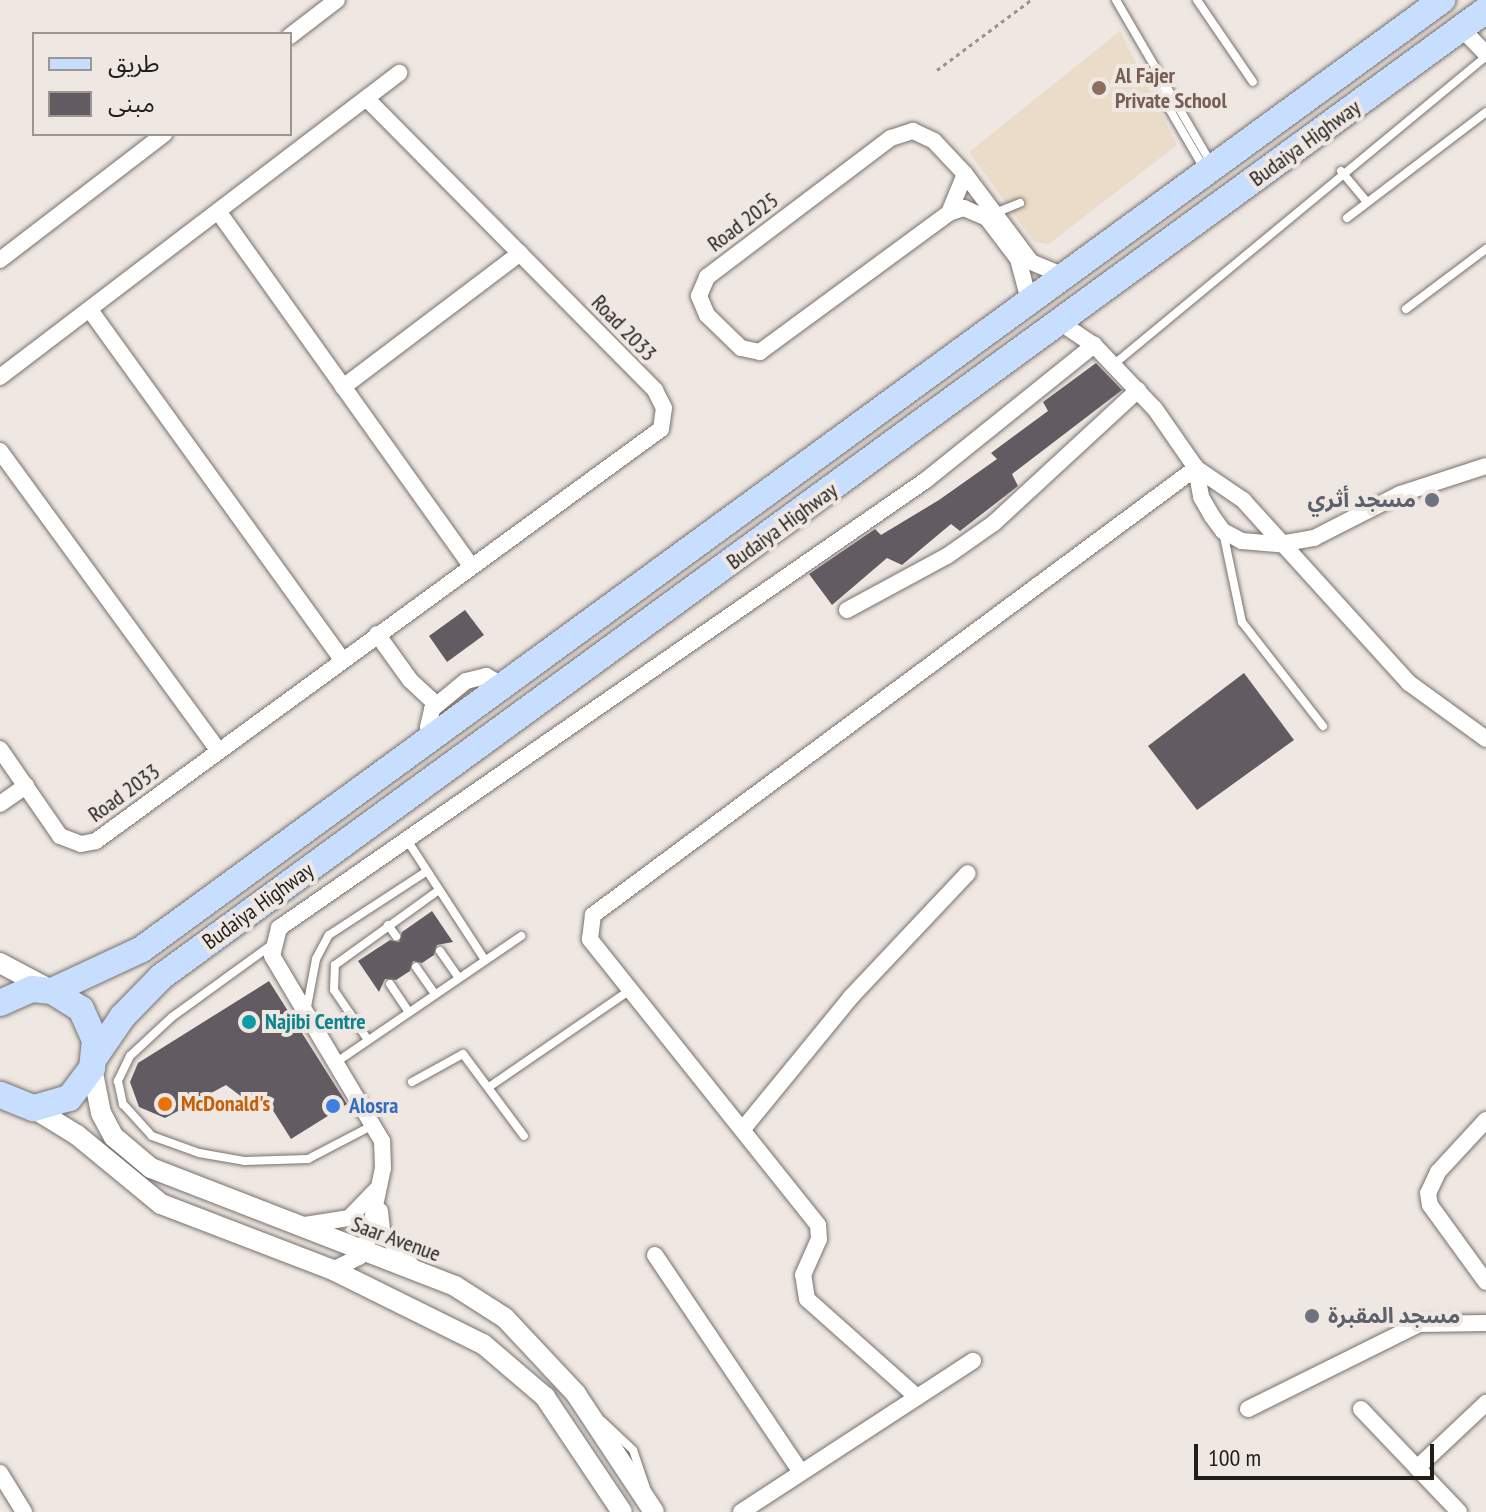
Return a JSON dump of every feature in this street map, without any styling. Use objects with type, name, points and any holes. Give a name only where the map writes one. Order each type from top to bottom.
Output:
[{"type":"main road","name":"Budaiya Highway","points":[[0,1003],[32,989],[52,991],[142,949],[1211,172],[1442,0]]},
{"type":"main road","name":"Budaiya Highway","points":[[12,1103],[69,1098],[123,1016],[161,977],[1486,10]]},
{"type":"main road","points":[[52,991],[68,998],[90,1023],[94,1062]]},
{"type":"street","points":[[292,34],[337,0]]},
{"type":"street","points":[[1461,28],[1486,55]]},
{"type":"street","points":[[0,377],[220,214],[399,73]]},
{"type":"street","name":"Road 2033","points":[[0,749],[60,836],[89,843],[471,566],[647,443],[664,419],[655,390],[368,100]]},
{"type":"street","name":"Road 2025","points":[[949,213],[760,352],[741,348],[700,303],[707,277],[898,134],[913,131],[928,136],[965,174],[1031,262],[1067,277]]},
{"type":"street","points":[[0,260],[161,136]]},
{"type":"street","points":[[949,213],[965,174]]},
{"type":"street","points":[[949,213],[970,209],[987,218],[1023,267],[1030,304]]},
{"type":"street","points":[[220,214],[471,566]]},
{"type":"street","points":[[343,387],[520,253]]},
{"type":"street","points":[[90,310],[342,659]]},
{"type":"street","points":[[1061,323],[1094,345],[1138,390],[1196,468],[1230,487],[1409,683],[1486,739]]},
{"type":"street","points":[[333,1270],[363,1253],[381,1181],[384,1155],[376,1124],[306,1013],[270,946],[279,928],[926,480],[1094,345]]},
{"type":"street","points":[[847,610],[947,556],[994,523],[1138,390]]},
{"type":"street","points":[[0,451],[219,751]]},
{"type":"street","points":[[1196,468],[1201,497],[1223,531],[1242,541],[1280,544],[1314,538],[1400,494],[1486,466]]},
{"type":"street","points":[[917,1397],[807,1299],[803,1275],[819,1239],[818,1225],[590,939],[593,915],[1196,468]]},
{"type":"street","points":[[377,634],[410,680],[436,704]]},
{"type":"street","points":[[433,738],[428,720],[436,704],[479,676],[504,686]]},
{"type":"street","points":[[0,804],[26,786]]},
{"type":"street","points":[[743,1129],[851,997],[968,873]]},
{"type":"street","points":[[0,963],[52,991]]},
{"type":"street","name":"Saar Avenue","points":[[94,1062],[101,1113],[130,1154],[151,1168],[470,1294],[505,1318],[552,1363],[651,1508]]},
{"type":"street","points":[[12,1103],[77,1135],[161,1204],[333,1270],[461,1331],[506,1360],[545,1397],[622,1512]]},
{"type":"street","points":[[1486,1120],[1438,1172],[1428,1193],[1430,1205],[1486,1282]]},
{"type":"street","points":[[295,1226],[349,1218],[381,1181]]},
{"type":"street","points":[[381,1181],[382,1231],[417,1272]]},
{"type":"street","points":[[655,1255],[801,1472]]},
{"type":"street","points":[[1248,1409],[1419,1324],[1486,1323]]},
{"type":"street","points":[[741,1512],[973,1361]]},
{"type":"street","points":[[1417,1468],[1486,1403]]},
{"type":"street","points":[[1361,1409],[1459,1512]]},
{"type":"street","points":[[0,1473],[24,1512]]},
{"type":"lane","points":[[1116,0],[1211,172]]},
{"type":"lane","points":[[1197,0],[1253,82]]},
{"type":"lane","points":[[1113,365],[1341,171],[1486,55]]},
{"type":"lane","points":[[1347,218],[1486,112]]},
{"type":"lane","points":[[1341,171],[1367,202]]},
{"type":"lane","points":[[995,213],[1020,203]]},
{"type":"lane","points":[[1406,309],[1486,249]]},
{"type":"lane","points":[[1223,531],[1242,622],[1323,726]]},
{"type":"lane","points":[[406,838],[485,960]]},
{"type":"lane","points":[[306,1013],[316,959],[329,935],[427,871]]},
{"type":"lane","points":[[368,1040],[331,982],[335,965],[439,890]]},
{"type":"lane","points":[[412,909],[419,920]]},
{"type":"lane","points":[[388,925],[396,936]]},
{"type":"lane","points":[[338,1061],[521,936]]},
{"type":"lane","points":[[362,943],[369,954]]},
{"type":"lane","points":[[270,946],[157,1030],[130,1056],[118,1081],[123,1104],[152,1136],[221,1157],[298,1160],[319,1155],[376,1124]]},
{"type":"lane","points":[[440,951],[459,978]]},
{"type":"lane","points":[[416,967],[435,994]]},
{"type":"lane","points":[[390,984],[409,1012]]},
{"type":"lane","points":[[489,1087],[630,990]]},
{"type":"lane","points":[[412,1082],[463,1054],[524,1136]]},
{"type":"path","points":[[937,70],[1031,0]]},
{"type":"shaded area","name":"Al Fajer Private School","points":[[1120,31],[1177,145],[1049,244],[1034,242],[969,152]]},
{"type":"building","points":[[1096,363],[1122,390],[1012,474],[1018,486],[960,531],[951,524],[902,565],[887,558],[832,605],[809,574],[875,529],[881,535],[939,500],[997,459],[991,453],[1048,411],[1043,402]]},
{"type":"building","points":[[465,610],[484,635],[447,662],[429,636]]},
{"type":"building","points":[[1244,673],[1294,740],[1197,810],[1148,746]]},
{"type":"building","points":[[432,911],[453,942],[437,945],[434,955],[422,963],[413,961],[410,971],[396,980],[385,979],[379,992],[358,961],[390,940],[399,942],[402,932]]},
{"type":"building","name":"Najibi Centre","points":[[269,981],[347,1104],[291,1139],[262,1093],[242,1097],[226,1085],[165,1118],[139,1107],[130,1082],[138,1063]]},
{"type":"place","name":"Al Fajer Private School","points":[[1099,88]]},
{"type":"place","name":"مسجد أثري","points":[[1432,500]]},
{"type":"place","name":"Najibi Centre","points":[[249,1022]]},
{"type":"place","name":"McDonald's","points":[[165,1104]]},
{"type":"place","name":"Alosra","points":[[333,1106]]},
{"type":"place","name":"مسجد المقبرة","points":[[1312,1316]]}]
